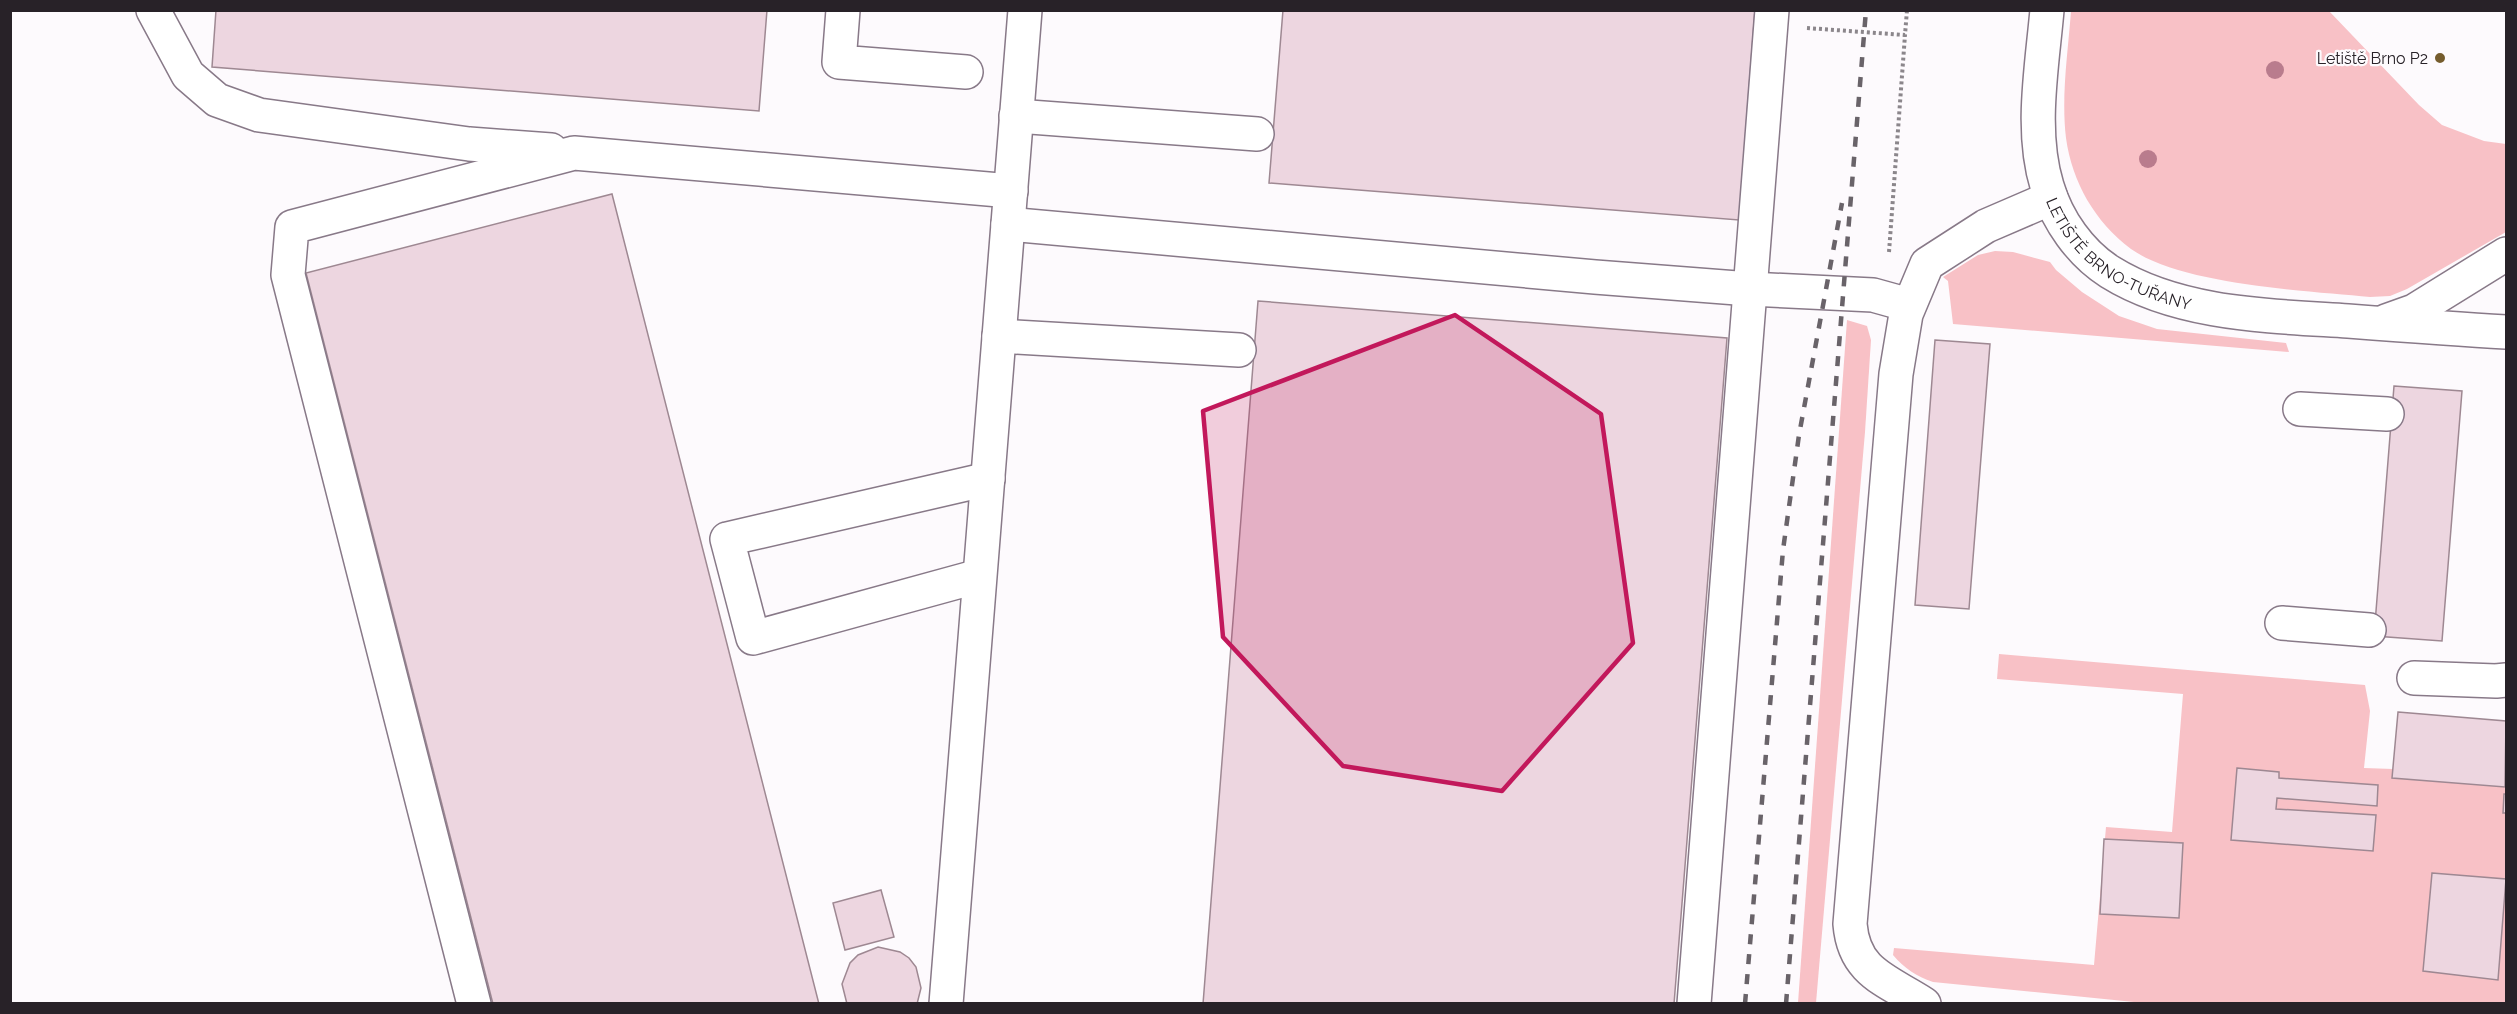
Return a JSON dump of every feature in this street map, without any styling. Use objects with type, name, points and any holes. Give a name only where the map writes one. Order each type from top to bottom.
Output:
[{"type":"street","points":[[153,10],[188,75],[217,100],[259,115],[469,144],[1011,191]]},
{"type":"street","points":[[843,10],[839,62],[966,72]]},
{"type":"street","points":[[946,1004],[1025,10]]},
{"type":"street","name":"LETIŠTĚ BRNO-TUŘANY","points":[[2047,10],[2039,125],[2042,165],[2051,198],[2065,225],[2091,257],[2123,279],[2157,293],[2202,305],[2250,313],[2506,332]]},
{"type":"street","points":[[1694,1004],[1771,18]]},
{"type":"street","points":[[1016,116],[1257,134]]},
{"type":"street","points":[[474,1004],[288,275],[292,227],[574,153]]},
{"type":"street","points":[[1924,1004],[1869,969],[1858,958],[1851,941],[1850,924],[1896,374],[1897,301],[1927,264],[1945,250],[1986,226],[2051,198]]},
{"type":"street","points":[[1008,224],[1595,277],[1897,301]]},
{"type":"street","points":[[2379,323],[2414,311],[2506,254]]},
{"type":"street","points":[[999,336],[1239,350]]},
{"type":"street","points":[[2300,409],[2387,414]]},
{"type":"street","points":[[979,576],[753,638],[727,539],[988,479]]},
{"type":"street","points":[[2282,623],[2369,630]]},
{"type":"street","points":[[2414,678],[2506,680]]},
{"type":"path","points":[[1897,301],[1907,10]]},
{"type":"path","points":[[1771,18],[1905,35]]},
{"type":"highlighted area","points":[[1455,315],[1601,414],[1633,643],[1502,791],[1343,766],[1223,637],[1203,411]]},
{"type":"shaded area","points":[[2071,11],[2329,11],[2419,105],[2442,125],[2484,141],[2506,144],[2506,232],[2407,289],[2390,296],[2370,297],[2246,284],[2181,271],[2153,261],[2131,249],[2106,226],[2087,200],[2074,170],[2066,138],[2064,106]]},
{"type":"shaded area","points":[[1995,251],[2013,252],[2050,262],[2082,292],[2119,316],[2157,329],[2286,343],[2289,352],[1953,324],[1948,281],[1943,277],[1978,255]]},
{"type":"shaded area","points":[[1847,320],[1867,326],[1871,340],[1865,432],[1816,1003],[1798,1003]]},
{"type":"shaded area","points":[[1999,654],[2365,685],[2370,711],[2364,768],[2393,769],[2393,778],[2506,787],[2506,1003],[2144,1003],[1933,982],[1911,972],[1893,955],[1894,948],[2094,965],[2106,827],[2172,832],[2183,694],[1997,679]]},
{"type":"building","points":[[216,10],[767,10],[759,111],[212,67]]},
{"type":"building","points":[[1283,10],[1755,10],[1739,220],[1269,183]]},
{"type":"building","points":[[612,194],[819,1004],[493,1004],[306,273]]},
{"type":"building","points":[[1258,301],[1727,338],[1674,1004],[1203,1004]]},
{"type":"building","points":[[1935,340],[1990,344],[1969,609],[1915,605]]},
{"type":"building","points":[[2394,386],[2462,391],[2442,641],[2374,636]]},
{"type":"building","points":[[2398,712],[2506,721],[2505,787],[2392,778]]},
{"type":"building","points":[[2237,768],[2279,772],[2279,778],[2378,785],[2377,806],[2277,798],[2276,809],[2376,815],[2373,851],[2231,840]]},
{"type":"building","points":[[2504,794],[2506,794],[2506,813],[2503,813]]},
{"type":"building","points":[[2104,839],[2183,843],[2179,918],[2100,914]]},
{"type":"building","points":[[2432,873],[2506,879],[2498,980],[2423,971]]},
{"type":"building","points":[[881,890],[894,937],[845,950],[833,903]]},
{"type":"building","points":[[878,947],[900,952],[916,967],[921,988],[917,1004],[847,1004],[842,984],[850,963],[858,955]]},
{"type":"railway","points":[[1786,1004],[1866,10]]},
{"type":"railway","points":[[1745,1004],[1783,550],[1799,435],[1842,203]]},
{"type":"place","name":"Letiště Brno P2","points":[[2440,58]]}]
